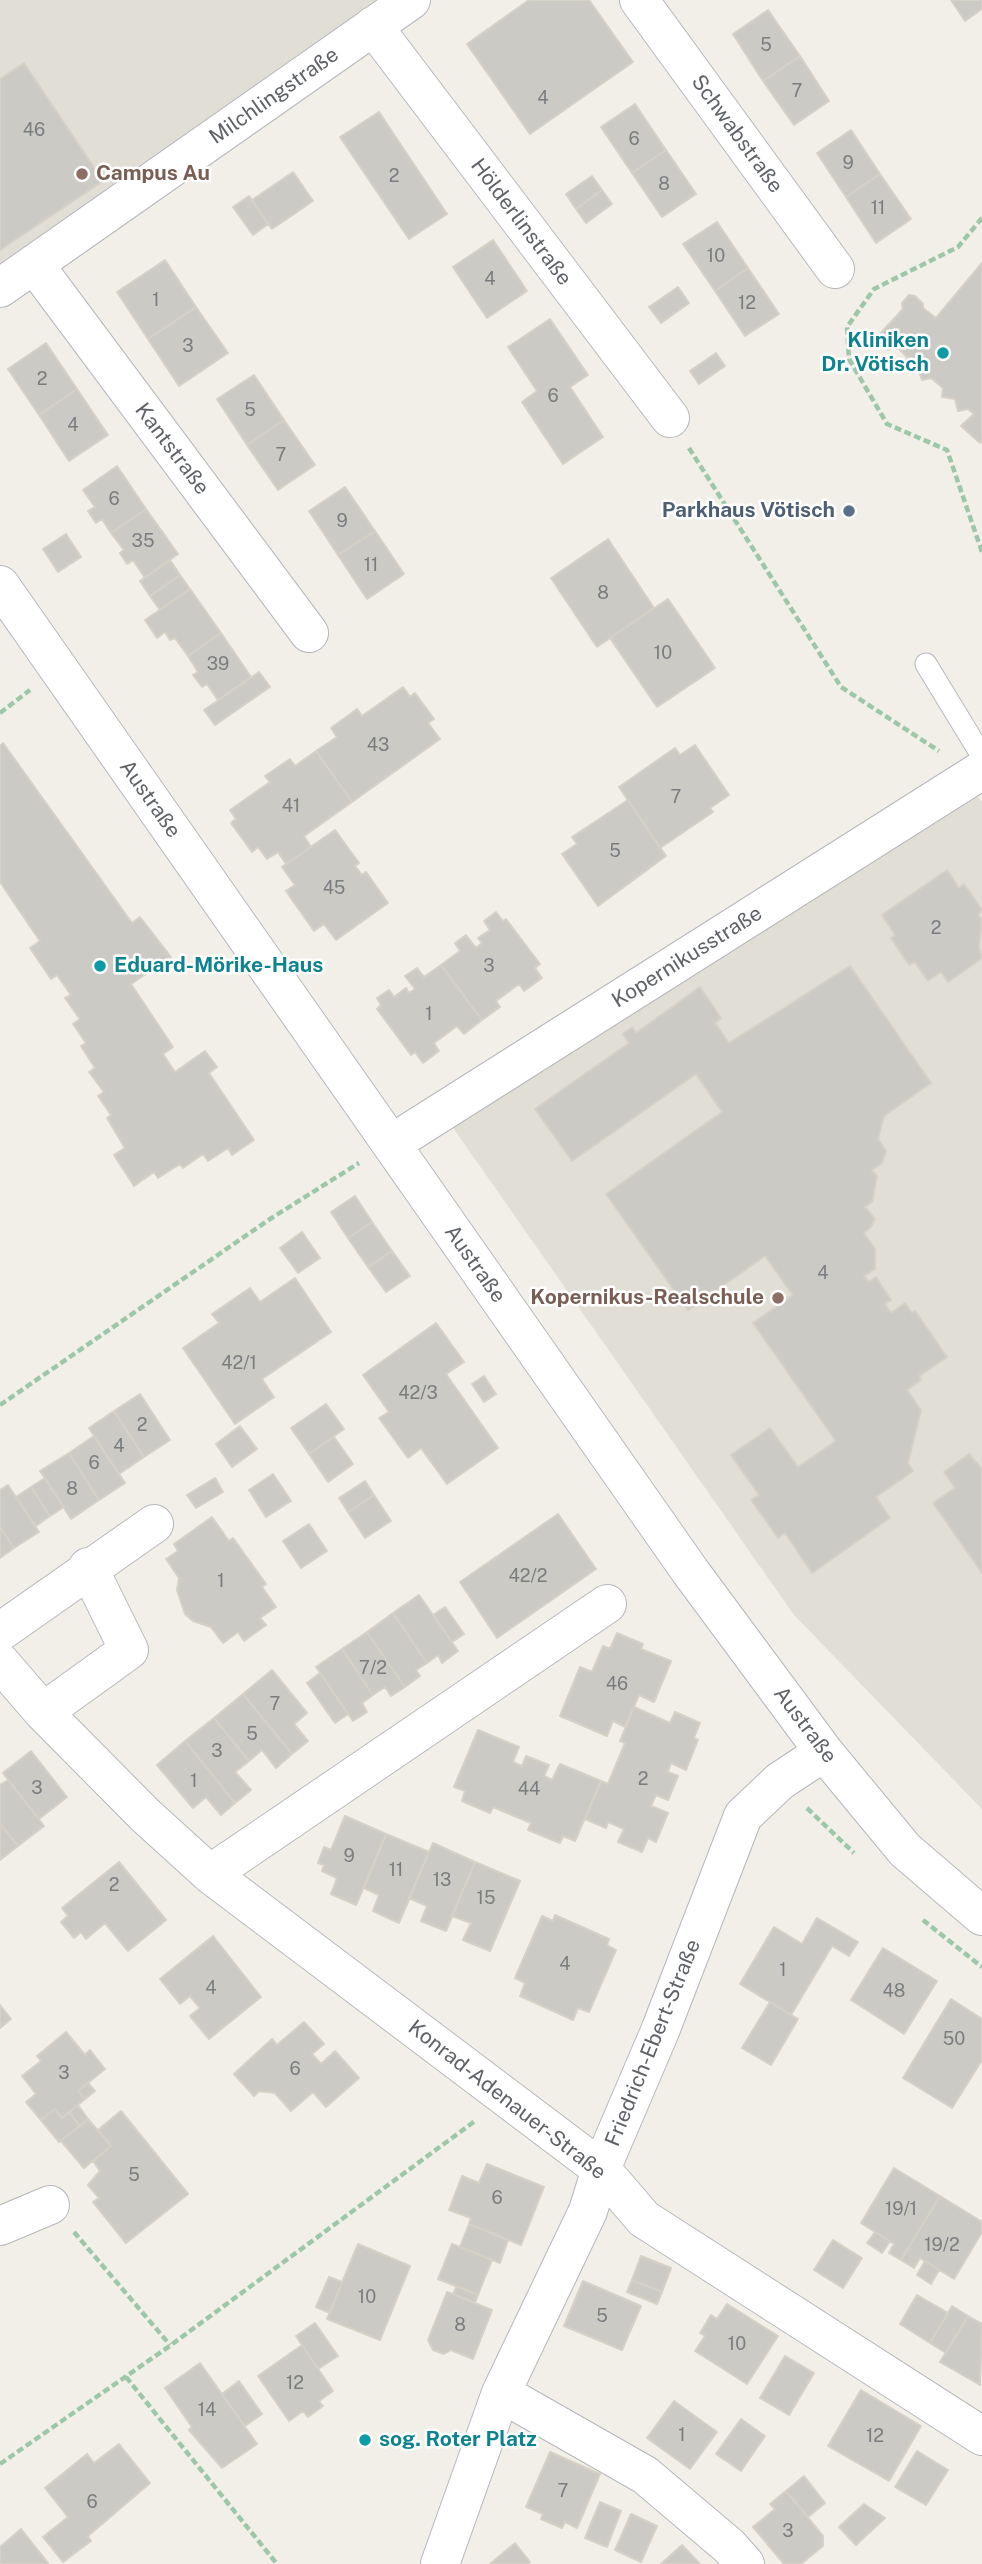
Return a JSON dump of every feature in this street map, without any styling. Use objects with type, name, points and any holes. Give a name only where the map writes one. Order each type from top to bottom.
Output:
[{"type":"street","name":"Milchlingstraße","points":[[0,288],[411,0]]},
{"type":"street","name":"Schwabstraße","points":[[639,0],[835,269]]},
{"type":"street","name":"Hölderlinstraße","points":[[373,26],[670,418]]},
{"type":"street","name":"Kantstraße","points":[[34,264],[309,633]]},
{"type":"street","name":"Austraße","points":[[0,585],[690,1571],[824,1752],[905,1850],[982,1916]]},
{"type":"street","name":"Kopernikusstraße","points":[[391,1144],[980,767]]},
{"type":"street","points":[[0,1632],[88,1567],[154,1524]]},
{"type":"street","points":[[43,1712],[130,1650],[88,1567]]},
{"type":"street","points":[[210,1874],[607,1604]]},
{"type":"street","name":"Konrad-Adenauer-Straße","points":[[0,1662],[43,1712],[145,1815],[210,1874],[601,2169],[644,2219],[982,2436]]},
{"type":"street","name":"Friedrich-Ebert-Straße","points":[[439,2562],[501,2393],[588,2211],[601,2169],[660,2031],[743,1816],[780,1781],[824,1752]]},
{"type":"street","points":[[0,2226],[50,2205]]},
{"type":"street","points":[[501,2393],[646,2475],[729,2546],[745,2564]]},
{"type":"lane","points":[[926,664],[980,767]]},
{"type":"path","points":[[982,218],[958,247],[874,289],[847,327],[849,359],[887,424],[947,450],[982,552]]},
{"type":"path","points":[[670,418],[841,687],[980,767]]},
{"type":"path","points":[[0,1405],[347,1169]]},
{"type":"path","points":[[0,2464],[170,2345],[507,2098]]},
{"type":"path","points":[[50,2205],[170,2345]]},
{"type":"path","points":[[126,2376],[277,2564]]},
{"type":"shaded area","name":"Campus Au","points":[[0,0],[411,0],[0,288]]},
{"type":"shaded area","name":"Kopernikus-Realschule","points":[[972,789],[982,802],[982,1809],[794,1615],[442,1112]]},
{"type":"building","points":[[529,0],[589,0],[633,62],[530,134],[467,44]]},
{"type":"building","points":[[951,0],[982,0],[982,9],[965,21]]},
{"type":"building","points":[[768,10],[800,56],[763,81],[733,34]]},
{"type":"building","points":[[800,56],[829,101],[794,125],[763,81]]},
{"type":"building","points":[[24,63],[103,181],[0,250],[0,79]]},
{"type":"building","points":[[635,104],[666,150],[632,173],[601,127]]},
{"type":"building","points":[[379,112],[447,214],[409,239],[340,137]]},
{"type":"building","points":[[851,130],[880,174],[846,197],[817,153]]},
{"type":"building","points":[[666,150],[696,194],[662,217],[632,173]]},
{"type":"building","points":[[293,172],[313,201],[272,229],[252,200]]},
{"type":"building","points":[[880,174],[911,219],[876,243],[846,197]]},
{"type":"building","points":[[592,176],[602,190],[576,209],[566,194]]},
{"type":"building","points":[[602,190],[612,204],[586,223],[576,209]]},
{"type":"building","points":[[249,196],[268,224],[253,235],[233,207]]},
{"type":"building","points":[[717,222],[748,268],[715,291],[683,244]]},
{"type":"building","points":[[493,240],[527,291],[487,318],[453,267]]},
{"type":"building","points":[[165,260],[196,307],[148,339],[117,292]]},
{"type":"building","name":"Kliniken Dr. Vötisch","points":[[982,263],[980,443],[961,426],[974,414],[968,409],[958,411],[955,399],[942,397],[943,388],[931,378],[922,380],[918,369],[904,366],[907,357],[896,346],[888,350],[879,335],[903,309],[902,303],[909,295],[915,296],[923,304],[923,308],[936,318]]},
{"type":"building","points":[[748,268],[779,314],[745,336],[715,291]]},
{"type":"building","points":[[678,287],[689,303],[661,323],[649,307]]},
{"type":"building","points":[[196,307],[228,353],[179,386],[148,339]]},
{"type":"building","points":[[550,319],[588,375],[570,387],[603,437],[563,464],[522,402],[537,391],[508,347]]},
{"type":"building","points":[[46,343],[77,389],[39,415],[8,369]]},
{"type":"building","points":[[716,353],[725,366],[699,384],[690,371]]},
{"type":"building","points":[[254,375],[284,420],[247,445],[217,399]]},
{"type":"building","points":[[77,389],[108,435],[69,461],[39,415]]},
{"type":"building","points":[[284,420],[315,465],[278,490],[247,445]]},
{"type":"building","points":[[117,466],[146,509],[111,533],[102,519],[96,523],[88,511],[95,507],[83,490]]},
{"type":"building","points":[[345,487],[375,531],[338,555],[309,511]]},
{"type":"building","points":[[146,509],[178,554],[145,578],[133,560],[127,564],[120,553],[124,550],[111,533]]},
{"type":"building","points":[[375,531],[404,574],[367,599],[338,555]]},
{"type":"building","points":[[66,534],[81,557],[58,572],[43,549]]},
{"type":"building","points":[[608,539],[654,608],[597,647],[551,578]]},
{"type":"building","points":[[170,560],[180,575],[150,596],[140,581]]},
{"type":"building","points":[[180,575],[190,589],[160,610],[150,596]]},
{"type":"building","points":[[190,589],[221,633],[188,656],[175,638],[170,640],[165,632],[157,638],[145,620]]},
{"type":"building","points":[[668,599],[715,668],[657,707],[610,638]]},
{"type":"building","points":[[221,633],[251,677],[218,700],[207,684],[202,687],[193,675],[198,672],[188,656]]},
{"type":"building","points":[[259,672],[270,687],[215,725],[204,710]]},
{"type":"building","points":[[403,687],[410,697],[415,693],[434,719],[428,723],[440,739],[352,802],[316,751],[337,737],[331,728],[357,709],[362,716]]},
{"type":"building","name":"Eduard-Mörike-Haus","points":[[3,743],[132,923],[140,917],[171,957],[131,984],[173,1047],[163,1054],[175,1072],[205,1051],[217,1067],[209,1073],[254,1140],[232,1155],[228,1148],[208,1161],[203,1154],[183,1168],[180,1164],[158,1178],[154,1172],[134,1186],[114,1155],[125,1148],[107,1118],[111,1115],[98,1096],[104,1092],[89,1072],[95,1068],[81,1046],[86,1043],[73,1024],[80,1019],[65,998],[71,995],[57,975],[51,979],[30,948],[40,941],[0,882],[0,746]]},
{"type":"building","points":[[695,745],[729,795],[710,808],[713,812],[660,848],[619,787],[675,748],[680,755]]},
{"type":"building","points":[[316,751],[352,802],[304,836],[311,847],[286,864],[278,852],[267,859],[258,847],[252,852],[231,823],[236,819],[230,810],[270,782],[265,776],[290,759],[295,766]]},
{"type":"building","points":[[628,800],[666,856],[598,906],[562,854],[577,844],[572,837]]},
{"type":"building","points":[[335,830],[359,863],[355,866],[362,875],[366,872],[388,903],[336,940],[324,924],[314,931],[286,891],[295,885],[282,867]]},
{"type":"building","points":[[947,870],[959,888],[964,884],[982,910],[978,915],[982,920],[979,946],[982,958],[948,982],[941,972],[928,981],[915,962],[909,965],[891,938],[895,935],[882,915]]},
{"type":"building","points":[[496,912],[503,921],[506,919],[540,964],[535,968],[542,978],[524,991],[519,984],[496,1001],[500,1007],[482,1020],[441,965],[460,951],[455,943],[466,935],[476,948],[482,943],[478,938],[490,930],[484,921]]},
{"type":"building","points":[[441,965],[482,1020],[464,1034],[457,1026],[434,1043],[439,1051],[423,1063],[415,1052],[411,1055],[377,1009],[381,1005],[377,998],[389,990],[394,997],[406,988],[409,993],[415,989],[405,976],[417,968],[424,977]]},
{"type":"building","points":[[850,966],[931,1083],[884,1116],[878,1139],[886,1151],[882,1163],[872,1170],[877,1176],[872,1202],[865,1207],[875,1219],[864,1233],[875,1249],[875,1269],[864,1276],[869,1282],[876,1277],[891,1300],[885,1304],[891,1313],[905,1303],[912,1313],[915,1311],[947,1357],[919,1376],[921,1380],[907,1390],[921,1410],[908,1463],[913,1471],[876,1497],[890,1518],[812,1573],[785,1533],[778,1538],[751,1500],[759,1495],[731,1455],[770,1428],[798,1467],[836,1441],[753,1323],[793,1295],[765,1256],[688,1310],[606,1194],[722,1112],[696,1074],[572,1161],[535,1109],[629,1043],[623,1034],[632,1027],[636,1033],[700,987],[721,1018],[715,1023],[729,1043]]},
{"type":"building","points":[[355,1196],[372,1222],[348,1238],[331,1212]]},
{"type":"building","points":[[372,1222],[392,1251],[368,1267],[348,1238]]},
{"type":"building","points":[[302,1232],[320,1258],[298,1273],[280,1248]]},
{"type":"building","points":[[392,1251],[410,1276],[386,1292],[368,1267]]},
{"type":"building","points":[[295,1278],[331,1332],[262,1379],[274,1397],[235,1424],[183,1348],[219,1323],[212,1314],[250,1288],[260,1302]]},
{"type":"building","points":[[436,1323],[464,1362],[446,1374],[498,1448],[447,1484],[421,1448],[408,1458],[379,1418],[389,1412],[363,1375]]},
{"type":"building","points":[[484,1376],[496,1394],[484,1402],[472,1384]]},
{"type":"building","points":[[140,1394],[170,1440],[144,1457],[114,1411]]},
{"type":"building","points":[[326,1404],[344,1429],[309,1454],[291,1428]]},
{"type":"building","points":[[114,1411],[144,1457],[119,1474],[89,1428]]},
{"type":"building","points":[[240,1426],[257,1449],[232,1467],[216,1444]]},
{"type":"building","points":[[94,1436],[125,1483],[99,1500],[69,1453]]},
{"type":"building","points":[[334,1437],[353,1464],[328,1482],[309,1454]]},
{"type":"building","points":[[69,1453],[99,1500],[71,1519],[40,1471]]},
{"type":"building","points":[[969,1454],[982,1469],[982,1573],[933,1503],[955,1488],[944,1472]]},
{"type":"building","points":[[273,1474],[291,1501],[266,1517],[249,1490]]},
{"type":"building","points":[[45,1478],[64,1507],[50,1516],[31,1487]]},
{"type":"building","points":[[215,1478],[223,1492],[196,1508],[187,1495]]},
{"type":"building","points":[[365,1481],[374,1495],[348,1512],[339,1498]]},
{"type":"building","points":[[8,1485],[39,1532],[14,1548],[0,1527],[0,1490]]},
{"type":"building","points":[[31,1487],[50,1516],[36,1526],[16,1497]]},
{"type":"building","points":[[374,1495],[391,1521],[365,1538],[348,1512]]},
{"type":"building","points":[[558,1514],[596,1569],[497,1638],[460,1582]]},
{"type":"building","points":[[212,1517],[229,1541],[233,1538],[266,1584],[262,1587],[276,1607],[260,1618],[266,1625],[244,1641],[238,1632],[223,1643],[211,1627],[193,1621],[185,1614],[177,1590],[179,1578],[166,1559],[178,1551],[174,1544]]},
{"type":"building","points":[[309,1524],[327,1551],[301,1568],[283,1541]]},
{"type":"building","points":[[0,1527],[14,1548],[0,1558]]},
{"type":"building","points":[[419,1595],[458,1651],[442,1663],[438,1655],[427,1663],[393,1613]]},
{"type":"building","points":[[445,1607],[464,1634],[452,1642],[433,1615]]},
{"type":"building","points":[[393,1613],[427,1663],[416,1670],[420,1676],[405,1687],[367,1632]]},
{"type":"building","points":[[367,1632],[405,1687],[391,1696],[385,1687],[373,1695],[342,1649]]},
{"type":"building","points":[[617,1633],[643,1644],[641,1649],[671,1661],[654,1702],[639,1695],[625,1727],[613,1721],[607,1736],[560,1716],[580,1667],[592,1672],[603,1646],[610,1649]]},
{"type":"building","points":[[342,1649],[373,1695],[362,1703],[367,1712],[353,1721],[316,1667]]},
{"type":"building","points":[[272,1670],[307,1713],[294,1724],[308,1741],[292,1754],[243,1694]]},
{"type":"building","points":[[320,1673],[348,1714],[335,1723],[307,1683]]},
{"type":"building","points":[[243,1694],[292,1754],[276,1768],[262,1750],[249,1761],[214,1718]]},
{"type":"building","points":[[634,1707],[670,1723],[675,1712],[700,1723],[694,1738],[698,1740],[686,1770],[671,1763],[668,1772],[678,1776],[668,1800],[656,1795],[651,1806],[668,1813],[656,1842],[648,1838],[642,1852],[618,1842],[624,1829],[608,1822],[606,1828],[585,1819],[601,1781],[608,1784],[625,1743],[620,1741]]},
{"type":"building","points":[[214,1718],[249,1761],[235,1772],[251,1790],[235,1803],[185,1741]]},
{"type":"building","points":[[478,1730],[519,1747],[513,1762],[522,1766],[526,1756],[549,1765],[544,1776],[552,1780],[560,1764],[601,1781],[575,1841],[563,1836],[560,1843],[528,1830],[531,1823],[493,1807],[490,1813],[462,1801],[465,1791],[454,1787]]},
{"type":"building","points":[[185,1741],[235,1803],[221,1815],[206,1797],[193,1808],[157,1765]]},
{"type":"building","points":[[31,1751],[67,1797],[39,1819],[3,1773]]},
{"type":"building","points":[[8,1780],[44,1826],[18,1846],[0,1824],[0,1785]]},
{"type":"building","points":[[345,1816],[386,1834],[356,1905],[331,1894],[337,1878],[322,1871],[324,1865],[318,1863],[324,1847],[331,1850]]},
{"type":"building","points":[[0,1824],[18,1846],[0,1860]]},
{"type":"building","points":[[386,1834],[429,1852],[399,1923],[373,1911],[379,1895],[364,1888]]},
{"type":"building","points":[[433,1843],[475,1862],[446,1931],[421,1921],[427,1906],[409,1898]]},
{"type":"building","points":[[119,1862],[166,1920],[128,1951],[105,1923],[86,1939],[81,1932],[74,1938],[61,1922],[68,1916],[62,1908]]},
{"type":"building","points":[[475,1862],[520,1881],[490,1951],[463,1940],[471,1923],[452,1916]]},
{"type":"building","points":[[555,1915],[609,1939],[607,1945],[616,1950],[589,2012],[578,2008],[573,2020],[520,1996],[525,1983],[515,1978],[542,1916],[553,1921]]},
{"type":"building","points":[[817,1918],[858,1942],[849,1956],[832,1946],[791,2015],[740,1984],[774,1927],[802,1944]]},
{"type":"building","points":[[213,1936],[261,1997],[209,2039],[190,2016],[200,2008],[190,1996],[180,2004],[160,1979]]},
{"type":"building","points":[[883,1948],[937,1981],[904,2034],[851,2000]]},
{"type":"building","points":[[951,1999],[982,2019],[982,2060],[952,2108],[903,2078]]},
{"type":"building","points":[[770,2002],[798,2019],[771,2065],[742,2048]]},
{"type":"building","points":[[0,2005],[11,2019],[0,2028]]},
{"type":"building","points":[[304,2022],[324,2044],[312,2054],[321,2064],[335,2051],[359,2078],[326,2107],[313,2092],[291,2111],[275,2093],[259,2091],[254,2096],[234,2074],[272,2039],[277,2045]]},
{"type":"building","points":[[66,2032],[85,2055],[90,2050],[105,2069],[78,2091],[85,2099],[62,2118],[55,2109],[41,2120],[26,2102],[36,2094],[22,2076],[41,2061],[37,2056]]},
{"type":"building","points":[[88,2083],[95,2091],[85,2099],[78,2091]]},
{"type":"building","points":[[78,2105],[88,2119],[80,2126],[69,2112]]},
{"type":"building","points":[[55,2109],[62,2118],[69,2112],[80,2126],[59,2142],[41,2120]]},
{"type":"building","points":[[121,2111],[188,2194],[126,2243],[93,2202],[99,2198],[88,2185],[100,2171],[93,2161],[111,2146],[98,2130]]},
{"type":"building","points":[[88,2119],[111,2146],[84,2168],[61,2141]]},
{"type":"building","points":[[487,2164],[544,2187],[521,2245],[469,2224],[471,2218],[449,2210],[462,2176],[479,2183]]},
{"type":"building","points":[[894,2168],[940,2196],[901,2260],[889,2253],[894,2244],[861,2223]]},
{"type":"building","points":[[940,2196],[982,2222],[982,2232],[954,2279],[920,2258],[914,2268],[901,2260]]},
{"type":"building","points":[[469,2224],[508,2240],[500,2263],[460,2247]]},
{"type":"building","points":[[875,2232],[890,2241],[882,2253],[867,2243]]},
{"type":"building","points":[[833,2240],[862,2258],[843,2288],[814,2270]]},
{"type":"building","points":[[358,2244],[410,2266],[380,2340],[327,2319]]},
{"type":"building","points":[[452,2244],[492,2260],[478,2295],[438,2279]]},
{"type":"building","points":[[641,2256],[671,2268],[662,2292],[632,2280]]},
{"type":"building","points":[[925,2261],[939,2270],[931,2284],[917,2275]]},
{"type":"building","points":[[329,2277],[342,2282],[330,2313],[316,2307]]},
{"type":"building","points":[[632,2280],[662,2292],[657,2304],[627,2292]]},
{"type":"building","points":[[583,2281],[641,2306],[622,2350],[564,2326]]},
{"type":"building","points":[[457,2286],[478,2295],[475,2303],[453,2294]]},
{"type":"building","points":[[447,2292],[492,2310],[473,2359],[451,2350],[444,2354],[433,2350],[428,2340]]},
{"type":"building","points":[[917,2295],[948,2313],[930,2343],[900,2324]]},
{"type":"building","points":[[727,2304],[778,2336],[747,2384],[695,2351],[705,2336],[700,2333],[711,2315],[717,2319]]},
{"type":"building","points":[[952,2306],[968,2316],[946,2353],[930,2343]]},
{"type":"building","points":[[968,2316],[982,2324],[980,2385],[940,2362]]},
{"type":"building","points":[[315,2323],[338,2356],[318,2369],[296,2336]]},
{"type":"building","points":[[302,2345],[333,2391],[319,2401],[323,2406],[308,2417],[303,2411],[289,2421],[258,2376]]},
{"type":"building","points":[[785,2356],[814,2373],[789,2415],[760,2398]]},
{"type":"building","points":[[200,2363],[257,2444],[222,2468],[189,2430],[192,2427],[165,2388]]},
{"type":"building","points":[[239,2381],[262,2414],[245,2426],[222,2394]]},
{"type":"building","points":[[861,2390],[921,2426],[889,2481],[828,2446]]},
{"type":"building","points":[[674,2401],[717,2432],[690,2469],[647,2438]]},
{"type":"building","points":[[741,2419],[765,2436],[741,2471],[716,2454]]},
{"type":"building","points":[[119,2444],[150,2483],[88,2536],[91,2541],[63,2562],[43,2537],[68,2517],[45,2488],[87,2454],[94,2463]]},
{"type":"building","points":[[917,2451],[948,2470],[926,2505],[895,2487]]},
{"type":"building","points":[[550,2452],[600,2474],[577,2528],[565,2522],[562,2528],[541,2519],[543,2514],[526,2507]]},
{"type":"building","points":[[804,2476],[825,2503],[808,2517],[786,2491]]},
{"type":"building","points":[[786,2491],[823,2536],[823,2546],[801,2564],[784,2564],[753,2527],[775,2509],[770,2504]]},
{"type":"building","points":[[600,2502],[621,2511],[607,2547],[585,2538]]},
{"type":"building","points":[[864,2504],[885,2518],[856,2545],[839,2527]]},
{"type":"building","points":[[631,2514],[657,2526],[641,2562],[615,2550]]},
{"type":"building","points":[[21,2529],[48,2563],[0,2564],[0,2547]]},
{"type":"building","points":[[515,2543],[530,2562],[490,2564]]},
{"type":"building","points":[[682,2545],[700,2564],[661,2564]]},
{"type":"place","name":"Campus Au","points":[[82,174]]},
{"type":"place","name":"Kliniken Dr. Vötisch","points":[[943,353]]},
{"type":"place","name":"Parkhaus Vötisch","points":[[849,511]]},
{"type":"place","name":"Eduard-Mörike-Haus","points":[[100,966]]},
{"type":"place","name":"Kopernikus-Realschule","points":[[778,1298]]},
{"type":"place","name":"sog. Roter Platz","points":[[365,2440]]}]
